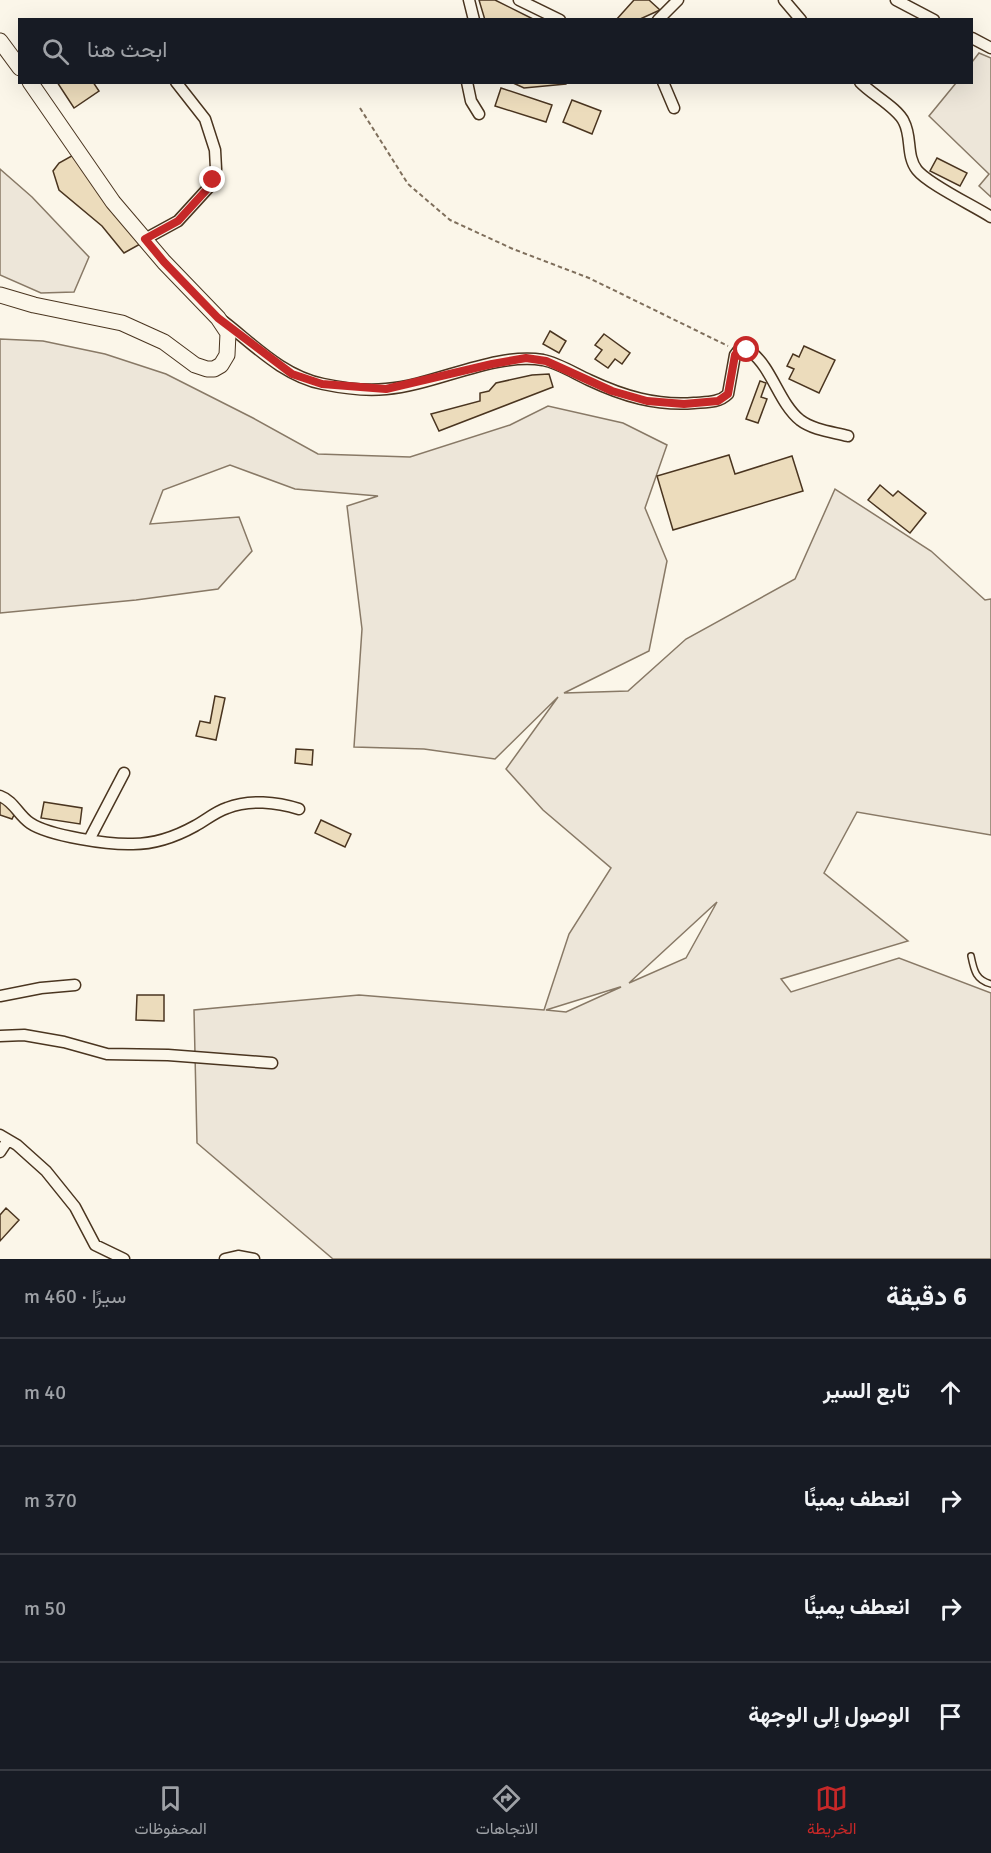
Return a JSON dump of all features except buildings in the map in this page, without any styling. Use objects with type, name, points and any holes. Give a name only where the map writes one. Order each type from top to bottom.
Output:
[{"type":"main road","points":[[0,41],[18,65]]},
{"type":"main road","points":[[0,295],[34,305],[122,323],[164,342],[195,365],[207,369],[214,369],[221,365],[227,355],[228,333],[218,318],[164,262],[113,202],[31,84]]},
{"type":"street","points":[[469,0],[474,18]]},
{"type":"street","points":[[519,0],[556,18]]},
{"type":"street","points":[[660,18],[678,0]]},
{"type":"street","points":[[783,0],[799,18]]},
{"type":"street","points":[[896,0],[930,18]]},
{"type":"street","points":[[973,39],[991,48]]},
{"type":"street","points":[[145,239],[178,221],[210,186],[216,169],[215,150],[205,119],[179,84]]},
{"type":"street","points":[[467,84],[471,101],[479,114]]},
{"type":"street","points":[[664,84],[674,108]]},
{"type":"street","points":[[862,84],[903,119],[908,130],[910,157],[917,170],[927,179],[991,217]]},
{"type":"street","points":[[218,318],[292,374],[322,384],[357,388],[386,389],[526,358],[546,361],[612,391],[647,401],[684,404],[718,401],[728,394],[735,355],[742,350],[751,352],[759,360],[790,410],[798,418],[819,429],[849,436]]},
{"type":"street","points":[[89,840],[124,773]]},
{"type":"street","points":[[0,796],[13,803],[24,818],[44,830],[89,840],[122,844],[156,840],[194,826],[228,807],[245,804],[282,804],[299,809]]},
{"type":"street","points":[[0,996],[30,989],[75,985]]},
{"type":"street","points":[[0,1036],[24,1035],[64,1042],[107,1054],[168,1055],[272,1063]]},
{"type":"street","points":[[0,1152],[4,1137],[46,1171],[75,1207],[95,1245],[124,1259]]},
{"type":"street","points":[[225,1259],[238,1256],[254,1259]]},
{"type":"lane","points":[[971,956],[975,973],[979,979],[991,984]]},
{"type":"path","points":[[360,108],[408,184],[450,220],[513,249],[590,278],[738,351]]},
{"type":"shaded area","points":[[979,53],[991,58],[991,197],[979,186],[989,174],[929,116],[955,84],[973,84],[973,61]]},
{"type":"shaded area","points":[[0,169],[32,197],[89,257],[74,292],[41,293],[0,275]]},
{"type":"shaded area","points":[[0,339],[43,341],[105,354],[166,374],[318,454],[410,457],[510,425],[548,406],[623,423],[667,445],[645,508],[667,561],[649,651],[564,693],[628,691],[686,639],[795,579],[835,489],[931,551],[985,600],[991,599],[991,835],[857,812],[824,873],[908,941],[781,979],[791,992],[899,958],[991,993],[991,1259],[333,1259],[197,1143],[194,1010],[359,995],[544,1010],[569,934],[611,868],[543,810],[506,769],[558,697],[495,759],[424,749],[354,747],[362,629],[347,506],[378,496],[295,489],[230,465],[163,490],[150,524],[239,517],[252,551],[218,589],[136,600],[0,613]],"holes":[[[717,902],[686,958],[629,983]],[[620,987],[566,1012],[546,1010]]]},
{"type":"route","points":[[213,180],[178,221],[145,239],[218,318],[292,374],[322,384],[386,389],[526,358],[546,361],[630,397],[684,404],[718,401],[724,398],[728,394],[735,355],[738,351],[747,350]]}]
